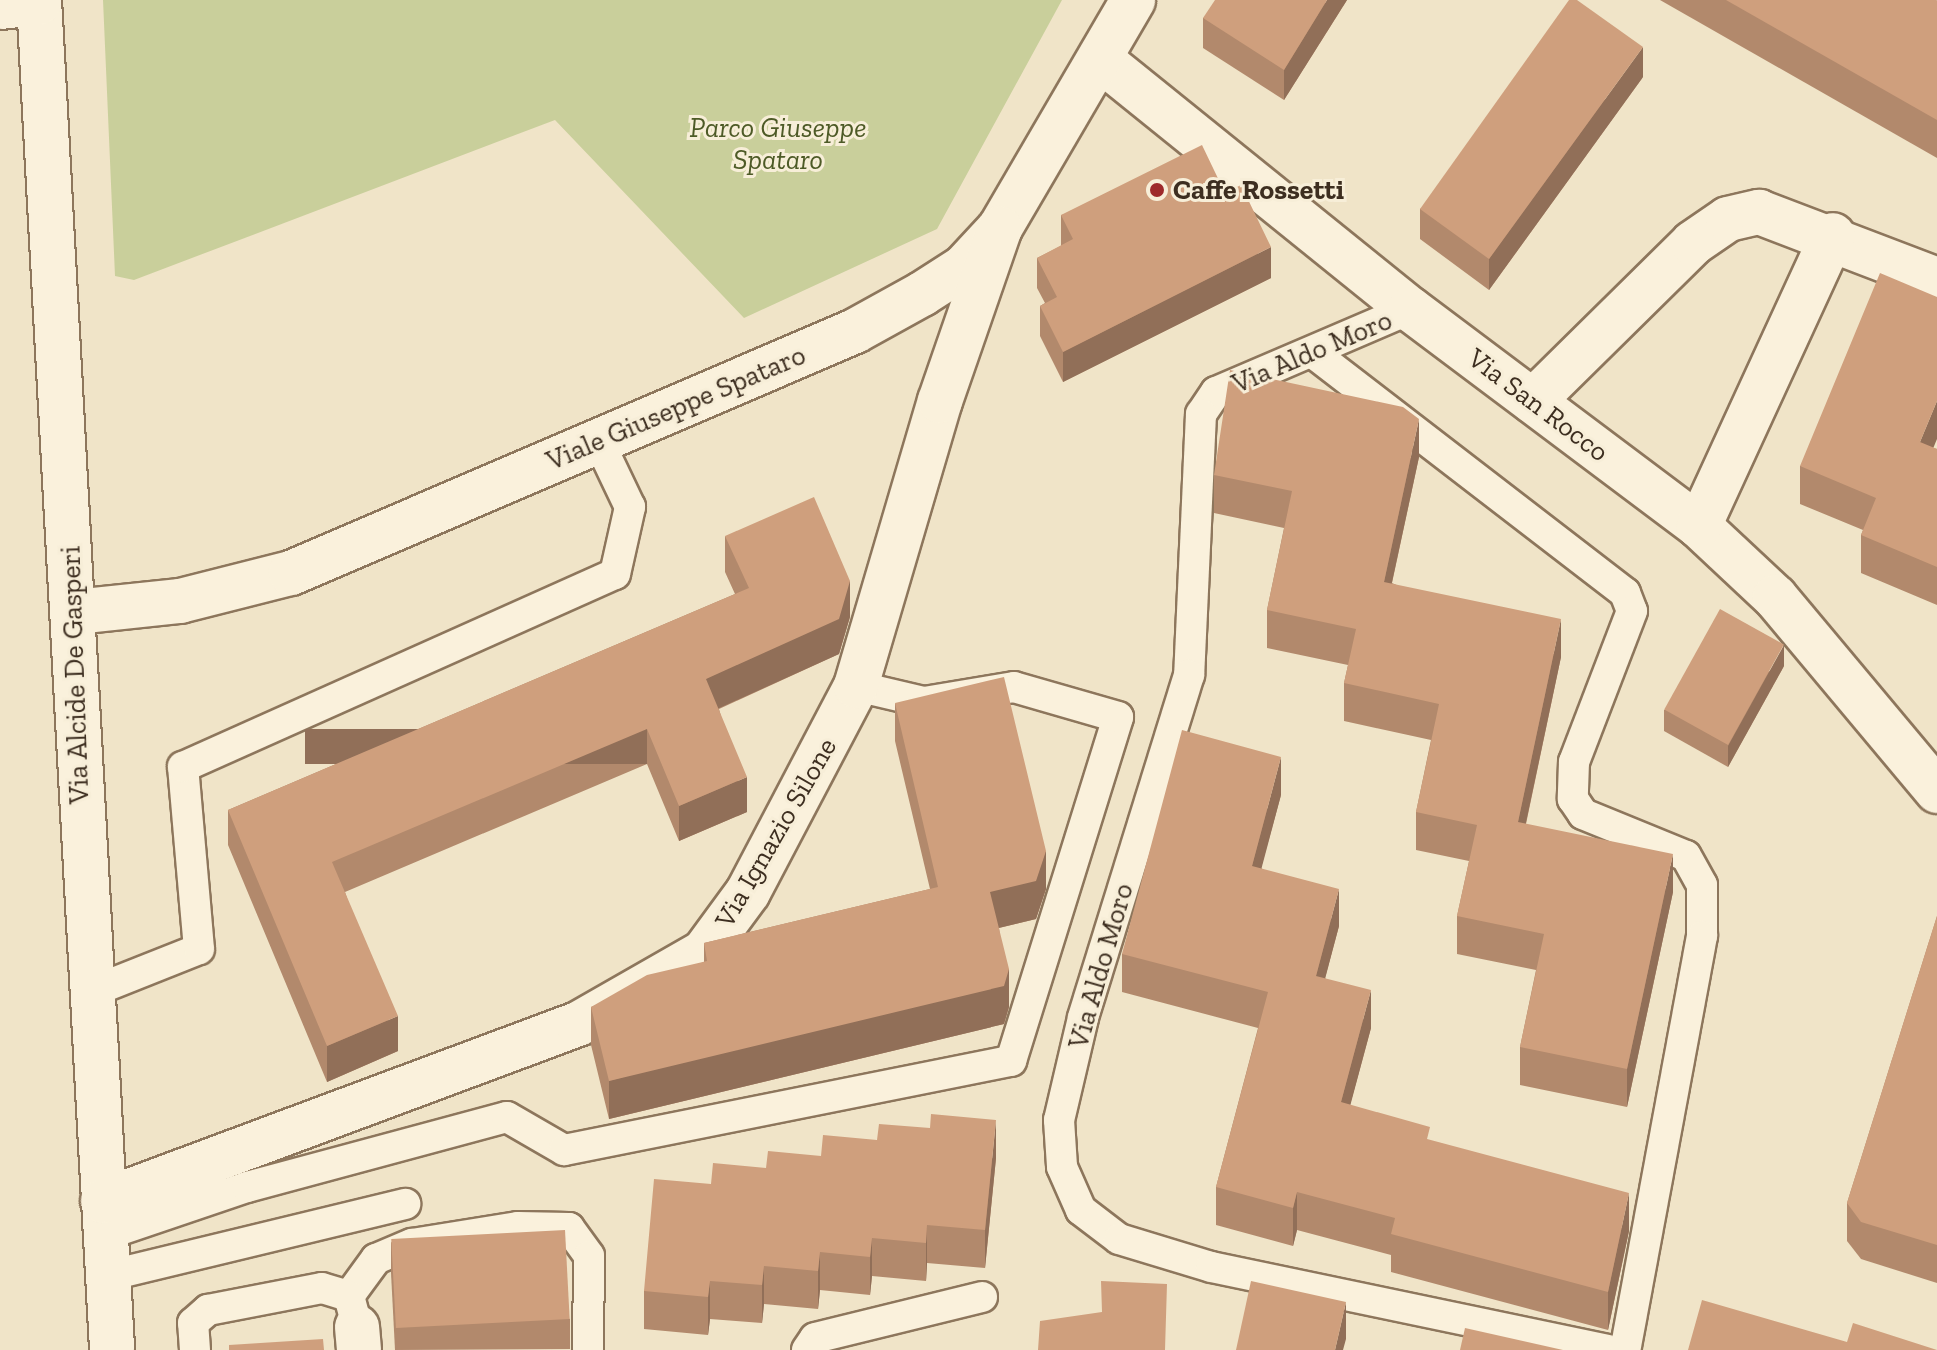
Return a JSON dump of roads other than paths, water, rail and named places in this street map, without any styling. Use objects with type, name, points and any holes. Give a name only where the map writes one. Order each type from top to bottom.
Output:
[{"type":"street","name":"Viale Giuseppe Spataro","points":[[75,612],[180,601],[291,573],[855,331],[964,267],[1000,228],[1101,60],[1133,0]]},
{"type":"street","name":"Via Alcide De Gasperi","points":[[26,3],[75,612],[91,992],[112,1350]]},
{"type":"street","name":"Via San Rocco","points":[[1101,60],[1410,309],[1699,526],[1775,597],[1937,791]]},
{"type":"street","points":[[1533,401],[1693,243],[1728,219],[1759,212],[1833,235],[1937,280]]},
{"type":"street","name":"Via Ignazio Silone","points":[[105,1237],[578,1024],[704,952],[748,892],[856,686],[908,522],[940,401],[1000,228]]},
{"type":"street","points":[[1699,526],[1833,235]]},
{"type":"lane","name":"Via Aldo Moro","points":[[1410,309],[1316,355],[1216,392],[1201,414],[1189,675],[1083,1018],[1059,1120],[1062,1167],[1081,1210],[1119,1239],[1211,1267],[1607,1350]]},
{"type":"lane","points":[[1316,355],[1625,593],[1632,611],[1574,762],[1573,799],[1583,814],[1686,856],[1702,885],[1702,923],[1693,1007],[1625,1350]]},
{"type":"lane","points":[[91,992],[199,949],[183,767],[615,574],[630,507],[599,442]]},
{"type":"lane","points":[[105,1237],[247,1187],[507,1117],[564,1150],[1011,1061],[1118,717],[1014,687],[924,702],[856,686]]},
{"type":"lane","points":[[105,1237],[405,1204]]},
{"type":"lane","points":[[195,1350],[193,1323],[208,1310],[322,1288],[355,1324],[376,1259],[412,1244],[518,1227],[569,1228],[589,1256],[588,1350]]},
{"type":"lane","points":[[807,1350],[815,1338],[982,1297]]},
{"type":"place","name":"Caffe Rossetti","points":[[1157,190]]},
{"type":"park label","name":"Parco Giuseppe Spataro","points":[[778,144]]}]
